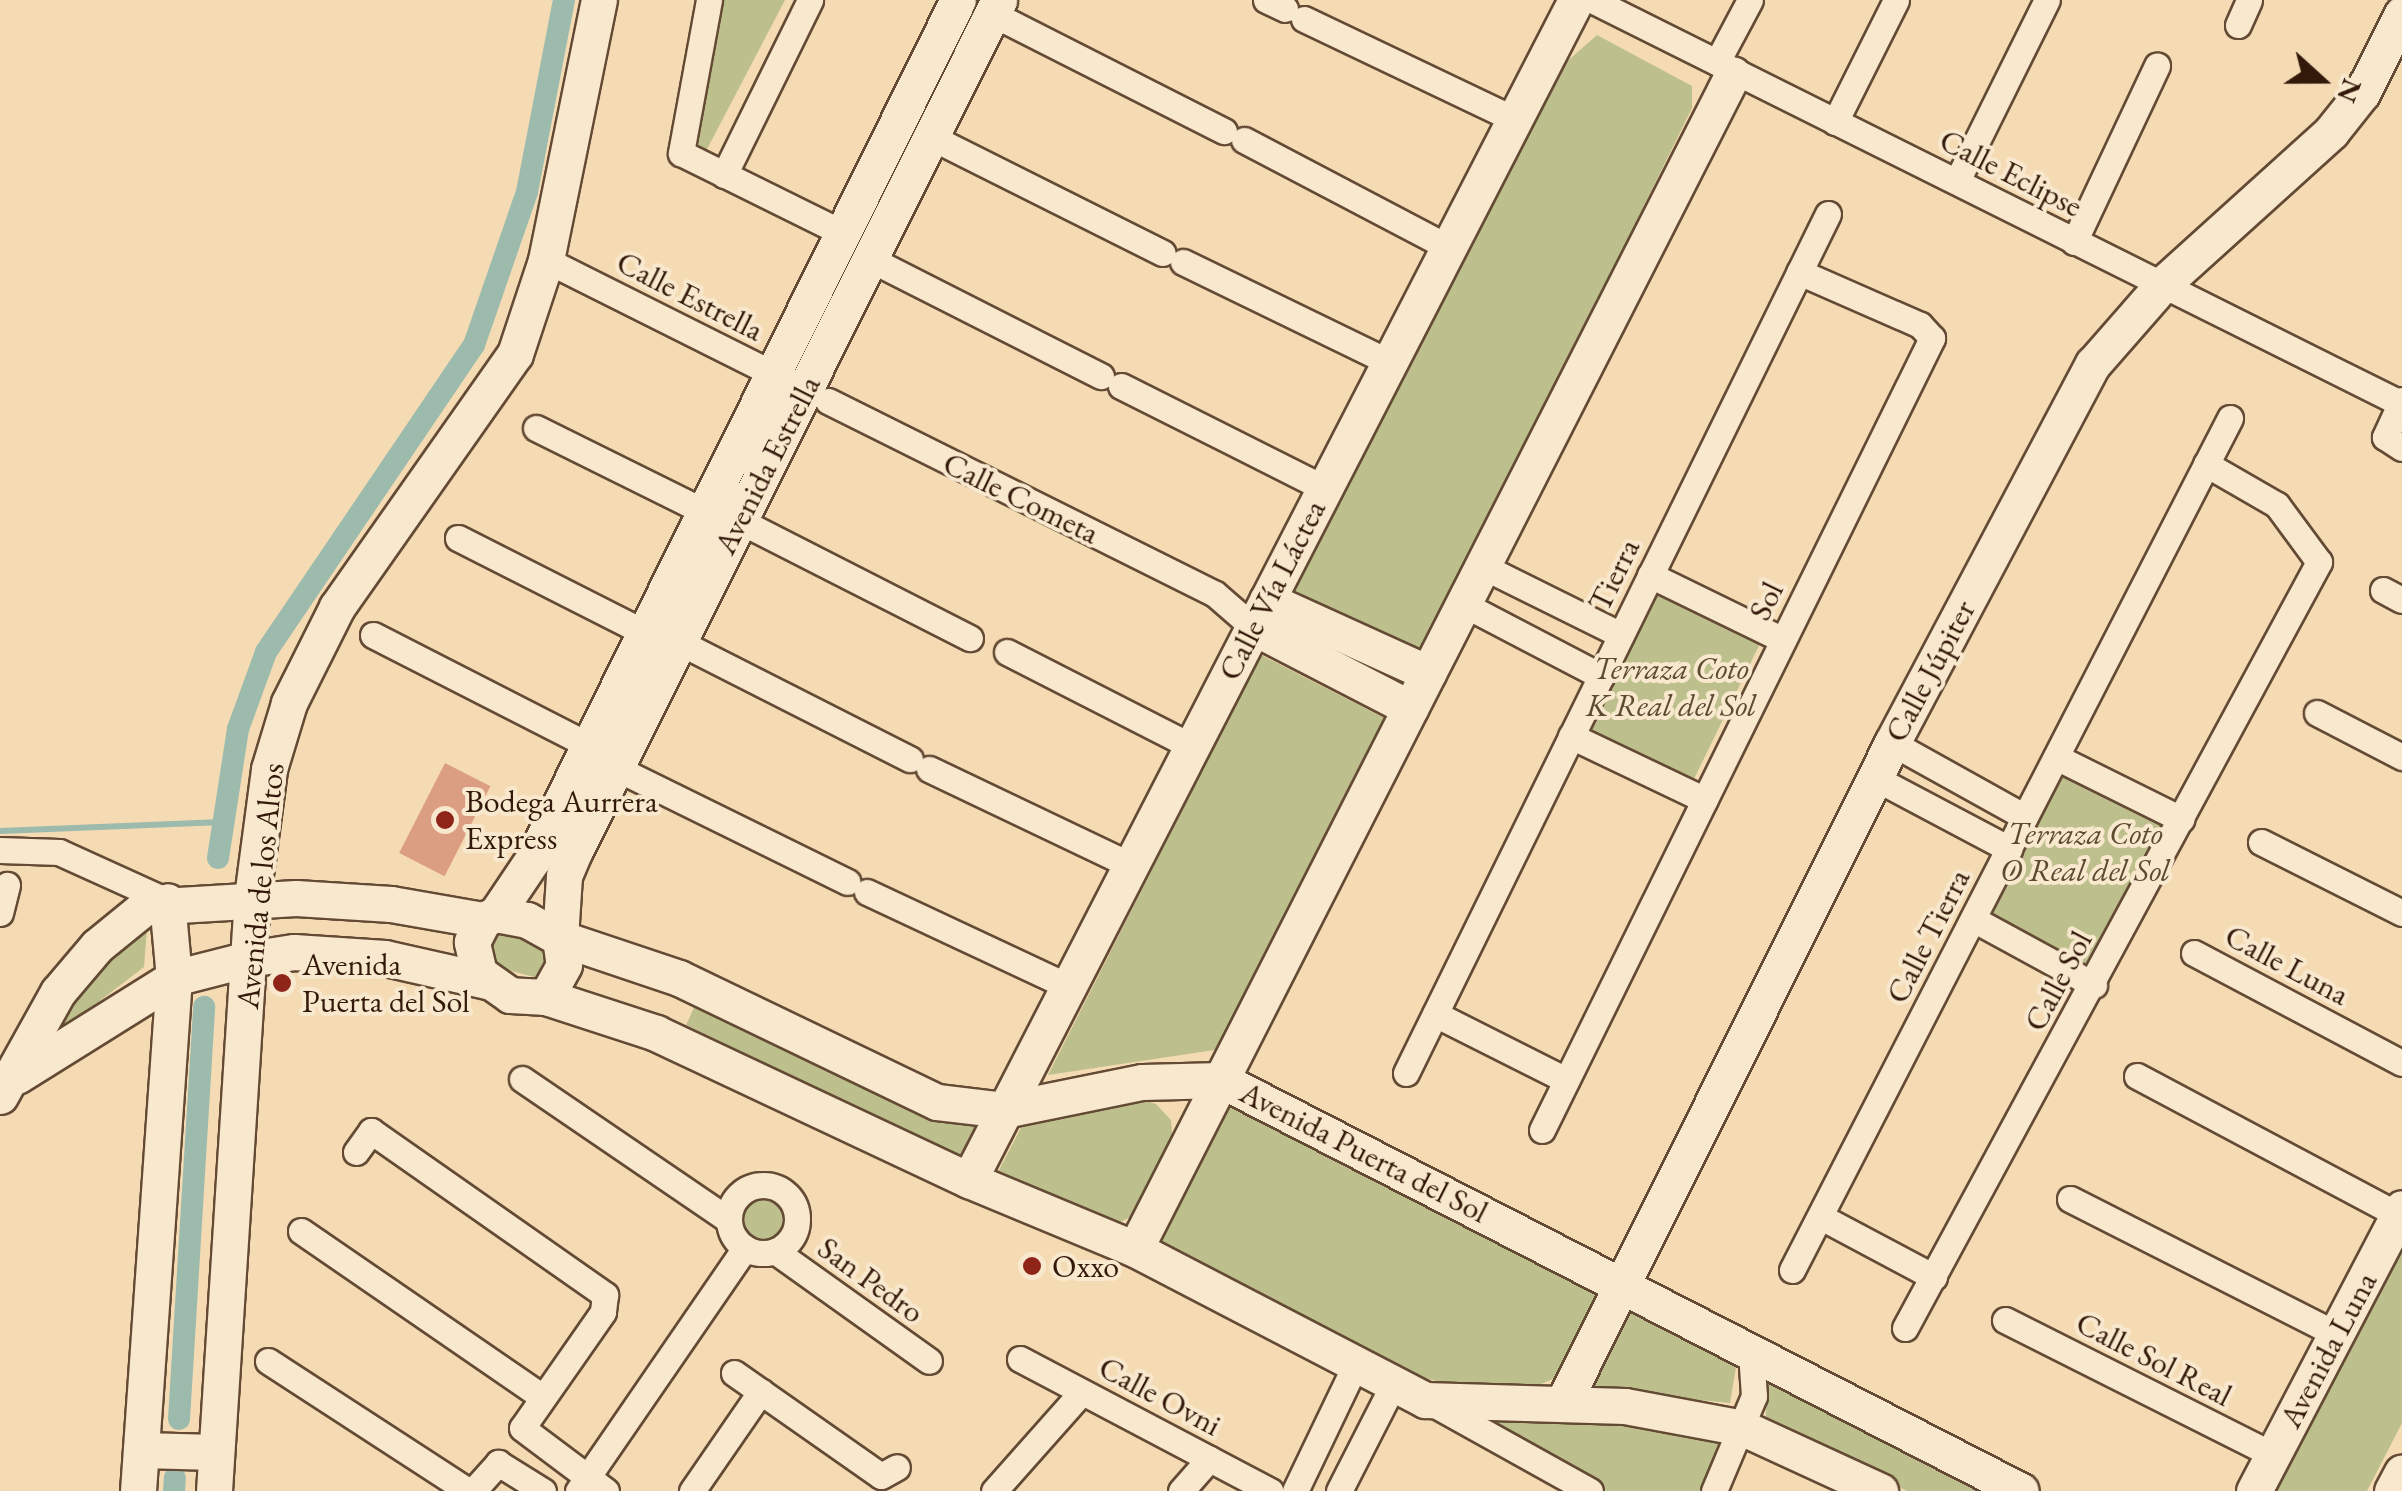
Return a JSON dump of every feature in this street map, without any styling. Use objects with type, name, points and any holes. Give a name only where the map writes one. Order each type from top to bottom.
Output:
[{"type":"street","name":"Avenida de los Altos","points":[[214,1491],[252,897],[269,769],[298,682],[375,549],[498,384],[546,260],[599,0]]},
{"type":"street","points":[[708,0],[681,153],[843,234]]},
{"type":"street","points":[[724,175],[810,0]]},
{"type":"street","name":"Avenida Estrella","points":[[490,918],[533,859],[958,0]]},
{"type":"street","points":[[1135,1249],[1482,566],[1725,68],[1750,0]]},
{"type":"street","points":[[1835,122],[1896,0]]},
{"type":"street","points":[[1957,180],[2047,0]]},
{"type":"street","points":[[2238,25],[2249,0]]},
{"type":"street","name":"Calle Eclipse","points":[[1593,1],[2401,401],[2385,437],[2402,448]]},
{"type":"street","name":"Calle Vía Láctea","points":[[968,1180],[1514,119],[1593,1]]},
{"type":"street","points":[[996,7],[1448,247]]},
{"type":"street","name":"Avenida Estrella","points":[[560,938],[564,876],[740,521],[816,396],[870,259],[996,7]]},
{"type":"street","points":[[1285,9],[1514,119]]},
{"type":"street","name":"Calle Júpiter","points":[[1564,1403],[1892,744],[2093,364],[2163,284],[2331,132],[2362,93],[2402,14]]},
{"type":"street","points":[[2074,242],[2157,66]]},
{"type":"street","points":[[931,138],[1390,362]]},
{"type":"street","name":"Tierra","points":[[1406,1073],[1828,214]]},
{"type":"street","points":[[870,259],[1324,488]]},
{"type":"street","name":"Calle Estrella","points":[[546,260],[816,396]]},
{"type":"street","name":"Sol","points":[[1542,1130],[1932,338],[1920,325],[1800,272]]},
{"type":"street","name":"Calle Cometa","points":[[816,396],[1215,594],[1428,673]]},
{"type":"street","name":"Calle Tierra","points":[[1792,1270],[2230,418]]},
{"type":"street","points":[[536,428],[703,511]]},
{"type":"street","name":"Calle Sol","points":[[1906,1328],[2094,985],[2320,556],[2278,505],[2206,464]]},
{"type":"street","points":[[740,521],[970,638]]},
{"type":"street","points":[[458,538],[645,633]]},
{"type":"street","points":[[1482,566],[1621,636]]},
{"type":"street","points":[[1650,576],[1783,640]]},
{"type":"street","points":[[1463,604],[1601,676]]},
{"type":"street","name":"Calle Cometa","points":[[1260,613],[1410,708]]},
{"type":"street","points":[[373,635],[588,745]]},
{"type":"street","points":[[679,642],[1130,866]]},
{"type":"street","points":[[1006,652],[1192,746]]},
{"type":"street","points":[[2317,712],[2402,756]]},
{"type":"street","points":[[1571,736],[1704,800]]},
{"type":"street","points":[[1892,744],[2025,817]]},
{"type":"street","points":[[2056,756],[2181,818]]},
{"type":"street","points":[[616,768],[1068,986]]},
{"type":"street","points":[[1875,778],[2009,850]]},
{"type":"street","points":[[2261,842],[2402,914]]},
{"type":"street","points":[[0,850],[59,852],[167,901]]},
{"type":"street","points":[[0,913],[7,885]]},
{"type":"street","points":[[6,1088],[58,992],[96,946],[145,907],[167,901],[252,897],[391,904],[527,920],[560,938],[564,964],[546,997]]},
{"type":"street","points":[[138,1491],[174,978],[167,901]]},
{"type":"street","points":[[487,981],[472,956],[490,918]]},
{"type":"street","points":[[1973,919],[2094,985]]},
{"type":"street","name":"Avenida Puerta del Sol","points":[[560,938],[679,978],[937,1102],[1004,1110],[1142,1082],[1221,1080],[2022,1491]]},
{"type":"street","points":[[6,1088],[174,978],[248,959],[294,952],[385,958],[487,981],[510,996],[546,997],[656,1033],[968,1180],[1135,1249],[1426,1400],[1590,1491]]},
{"type":"street","name":"Calle Luna","points":[[2194,953],[2402,1064]]},
{"type":"street","points":[[1435,1014],[1566,1080]]},
{"type":"street","points":[[2137,1076],[2400,1212]]},
{"type":"street","points":[[522,1079],[729,1220],[745,1248]]},
{"type":"street","points":[[1142,1082],[1172,1102],[1193,1135]]},
{"type":"street","points":[[356,1152],[371,1131],[607,1301],[522,1428],[590,1487],[745,1248]]},
{"type":"street","points":[[729,1220],[740,1194],[758,1185],[778,1188],[792,1201],[797,1220],[790,1238],[775,1250],[745,1248]]},
{"type":"street","points":[[2070,1199],[2336,1334]]},
{"type":"street","name":"Avenida Luna","points":[[2254,1491],[2400,1212]]},
{"type":"street","points":[[1820,1216],[1934,1276]]},
{"type":"street","points":[[301,1231],[541,1396]]},
{"type":"street","name":"San Pedro","points":[[775,1250],[929,1361]]},
{"type":"street","name":"Calle Sol Real","points":[[2006,1320],[2273,1455]]},
{"type":"street","points":[[1714,1491],[1744,1428],[1756,1387],[1751,1352]]},
{"type":"street","name":"Calle Ovni","points":[[1020,1359],[1270,1491]]},
{"type":"street","points":[[268,1361],[470,1491],[498,1463],[544,1491]]},
{"type":"street","points":[[1295,1491],[1355,1366]]},
{"type":"street","points":[[734,1373],[882,1476],[897,1467]]},
{"type":"street","points":[[1340,1491],[1393,1385]]},
{"type":"street","points":[[692,1491],[761,1391]]},
{"type":"street","points":[[994,1491],[1082,1392]]},
{"type":"street","points":[[1426,1400],[1625,1406],[1744,1428],[1880,1491]]},
{"type":"street","points":[[142,1450],[216,1452]]},
{"type":"street","points":[[1181,1491],[1209,1459]]},
{"type":"street","points":[[2392,1491],[2402,1472]]},
{"type":"green space","points":[[717,0],[785,0],[706,151],[693,146]]},
{"type":"green space","points":[[1597,35],[1692,86],[1692,108],[1421,658],[1291,594],[1555,72]]},
{"type":"green space","name":"Terraza Coto K Real del Sol","points":[[1653,587],[1762,640],[1689,788],[1581,735]]},
{"type":"green space","points":[[1261,655],[1390,721],[1221,1049],[1048,1075]]},
{"type":"green space","name":"Terraza Coto O Real del Sol","points":[[2056,757],[2182,818],[2102,982],[1976,921]]},
{"type":"green space","points":[[147,928],[144,967],[55,1035],[55,1022],[122,940]]},
{"type":"green space","points":[[503,930],[558,949],[538,978],[497,967],[489,947]]},
{"type":"green space","points":[[698,999],[990,1115],[965,1163],[686,1025]]},
{"type":"green space","points":[[1137,1098],[1156,1104],[1171,1120],[1173,1144],[1137,1214],[1116,1224],[998,1172],[1027,1116]]},
{"type":"green space","points":[[1229,1098],[1592,1284],[1597,1296],[1555,1378],[1534,1387],[1471,1389],[1416,1376],[1152,1243]]},
{"type":"green space","points":[[763,1195],[779,1202],[786,1218],[779,1234],[763,1241],[747,1234],[740,1218],[747,1202]]},
{"type":"green space","points":[[2402,1246],[2402,1423],[2367,1491],[2273,1491]]},
{"type":"green space","points":[[1629,1302],[1737,1361],[1730,1403],[1583,1389]]},
{"type":"green space","points":[[1765,1370],[1997,1491],[1907,1491],[1766,1425]]},
{"type":"green space","points":[[1465,1413],[1575,1417],[1724,1443],[1699,1491],[1605,1491]]},
{"type":"building","name":"Bodega Aurrera Express","points":[[445,763],[490,786],[445,876],[399,853]]},
{"type":"waterway","points":[[218,858],[238,729],[266,652],[474,345],[527,192],[564,0]]},
{"type":"waterway","points":[[0,831],[223,822]]},
{"type":"waterway","points":[[179,1419],[204,1007]]},
{"type":"waterway","points":[[174,1491],[175,1478]]},
{"type":"place","name":"Bodega Aurrera Express","points":[[445,820]]},
{"type":"place","name":"Avenida Puerta del Sol","points":[[282,983]]},
{"type":"place","name":"Oxxo","points":[[1032,1266]]}]
